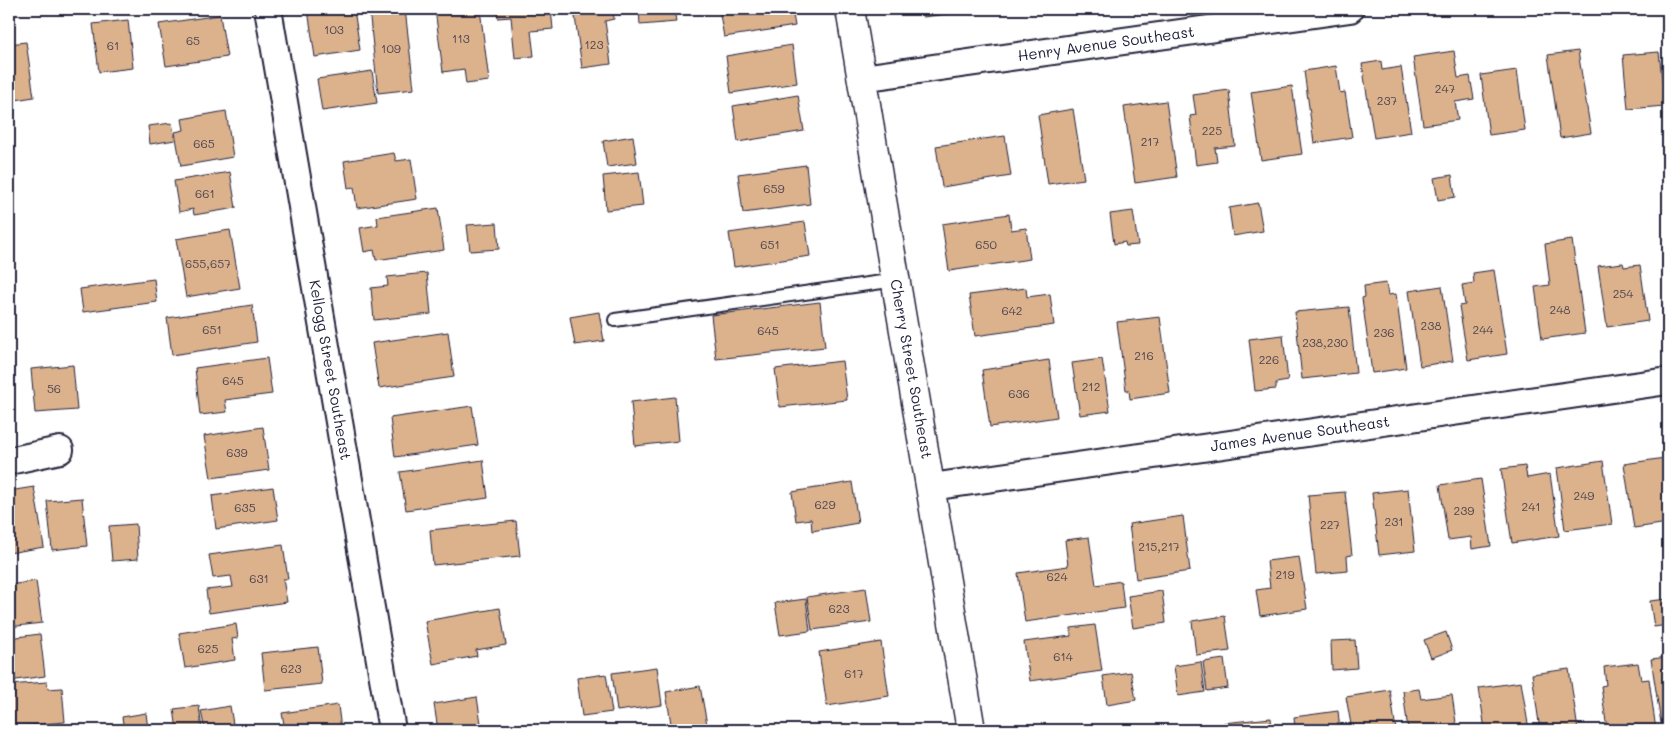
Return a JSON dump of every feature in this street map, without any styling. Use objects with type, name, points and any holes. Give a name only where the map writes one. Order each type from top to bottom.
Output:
[{"type":"street","name":"Kellogg Street Southeast","points":[[268,9],[392,730]]},
{"type":"street","name":"Cherry Street Southeast","points":[[850,9],[972,730]]},
{"type":"street","name":"Henry Avenue Southeast","points":[[862,78],[1350,9]]},
{"type":"street","name":"James Avenue Southeast","points":[[931,487],[1668,381]]},
{"type":"street","points":[[9,461],[60,450]]},
{"type":"lane","points":[[615,320],[896,280]]},
{"type":"building","points":[[354,9],[360,50],[315,57],[308,10]]},
{"type":"building","points":[[369,9],[405,9],[414,89],[378,93]]},
{"type":"building","points":[[435,9],[480,9],[489,81],[466,84],[464,69],[443,72]]},
{"type":"building","points":[[497,9],[551,9],[553,29],[531,31],[534,56],[515,58],[511,17],[498,18]]},
{"type":"building","points":[[574,9],[613,9],[614,19],[605,21],[611,64],[582,68]]},
{"type":"building","points":[[639,9],[674,9],[676,22],[640,25]]},
{"type":"building","points":[[719,9],[792,9],[795,26],[724,37]]},
{"type":"building","points":[[922,9],[987,9],[923,17]]},
{"type":"building","points":[[220,15],[227,57],[166,66],[159,24]]},
{"type":"building","points":[[128,20],[133,68],[99,72],[93,24]]},
{"type":"building","points":[[26,42],[34,97],[9,101],[9,44]]},
{"type":"building","points":[[792,45],[797,83],[731,93],[726,56]]},
{"type":"building","points":[[1454,51],[1458,78],[1470,76],[1474,99],[1455,102],[1458,120],[1423,125],[1413,57]]},
{"type":"building","points":[[1578,51],[1591,133],[1560,138],[1548,55]]},
{"type":"building","points":[[1659,52],[1665,106],[1628,109],[1623,55]]},
{"type":"building","points":[[1381,61],[1382,70],[1401,67],[1411,132],[1374,138],[1362,64]]},
{"type":"building","points":[[1336,66],[1340,93],[1345,92],[1352,137],[1314,143],[1304,71]]},
{"type":"building","points":[[1517,70],[1525,130],[1489,135],[1481,75]]},
{"type":"building","points":[[372,71],[377,103],[322,111],[317,79]]},
{"type":"building","points":[[1292,86],[1302,154],[1261,160],[1251,92]]},
{"type":"building","points":[[1229,90],[1235,146],[1215,148],[1217,162],[1196,165],[1190,116],[1196,115],[1193,95]]},
{"type":"building","points":[[798,95],[804,131],[738,142],[733,106]]},
{"type":"building","points":[[1166,101],[1177,177],[1135,183],[1124,107]]},
{"type":"building","points":[[1073,109],[1084,179],[1048,184],[1038,115]]},
{"type":"building","points":[[226,111],[233,157],[181,166],[175,132],[184,130],[182,119]]},
{"type":"building","points":[[172,123],[175,140],[150,144],[148,126]]},
{"type":"building","points":[[633,136],[637,163],[607,167],[603,141]]},
{"type":"building","points":[[1005,136],[1011,176],[942,187],[936,146]]},
{"type":"building","points":[[394,153],[396,161],[411,159],[417,199],[357,208],[354,187],[348,188],[344,161]]},
{"type":"building","points":[[806,165],[810,204],[743,213],[738,174]]},
{"type":"building","points":[[230,172],[236,208],[194,215],[193,209],[179,212],[174,181]]},
{"type":"building","points":[[639,172],[643,206],[606,210],[603,176]]},
{"type":"building","points":[[1452,175],[1455,197],[1438,200],[1434,178]]},
{"type":"building","points":[[1258,203],[1263,231],[1233,236],[1229,208]]},
{"type":"building","points":[[438,208],[444,250],[376,260],[374,250],[364,252],[360,228],[378,225],[377,217]]},
{"type":"building","points":[[1133,211],[1138,245],[1126,246],[1125,242],[1114,244],[1110,214]]},
{"type":"building","points":[[1009,214],[1011,230],[1026,228],[1030,259],[949,271],[942,224]]},
{"type":"building","points":[[805,222],[810,256],[734,267],[729,233]]},
{"type":"building","points":[[497,223],[499,249],[470,251],[467,225]]},
{"type":"building","points":[[230,230],[240,288],[186,297],[176,239]]},
{"type":"building","points":[[1572,240],[1585,333],[1542,339],[1535,287],[1550,285],[1545,244]]},
{"type":"building","points":[[1663,255],[1668,255],[1668,285]]},
{"type":"building","points":[[1623,263],[1624,267],[1640,265],[1648,321],[1607,327],[1598,266]]},
{"type":"building","points":[[1494,270],[1507,354],[1468,360],[1459,306],[1465,305],[1462,285],[1474,283],[1473,273]]},
{"type":"building","points":[[427,273],[431,314],[374,320],[371,288],[388,286],[387,277]]},
{"type":"building","points":[[154,279],[157,302],[83,312],[80,289]]},
{"type":"building","points":[[1386,283],[1388,295],[1396,294],[1406,368],[1372,373],[1362,298],[1365,297],[1364,286]]},
{"type":"building","points":[[1442,286],[1453,361],[1420,366],[1409,291]]},
{"type":"building","points":[[1026,288],[1027,297],[1050,294],[1054,325],[975,336],[969,295]]},
{"type":"building","points":[[820,302],[825,347],[716,359],[711,315]]},
{"type":"building","points":[[252,305],[257,342],[172,355],[167,318]]},
{"type":"building","points":[[1349,307],[1356,373],[1302,379],[1295,312]]},
{"type":"building","points":[[599,312],[604,341],[575,345],[570,317]]},
{"type":"building","points":[[1160,317],[1170,393],[1130,399],[1129,390],[1126,390],[1117,322]]},
{"type":"building","points":[[448,332],[454,377],[379,388],[372,343]]},
{"type":"building","points":[[1283,335],[1288,381],[1276,383],[1276,389],[1255,391],[1249,339]]},
{"type":"building","points":[[267,358],[272,394],[225,400],[227,412],[200,415],[195,368]]},
{"type":"building","points":[[1102,359],[1110,411],[1080,415],[1072,363]]},
{"type":"building","points":[[1049,360],[1057,417],[990,427],[982,370]]},
{"type":"building","points":[[842,361],[847,400],[780,407],[775,369]]},
{"type":"building","points":[[73,365],[77,410],[35,413],[31,369]]},
{"type":"building","points":[[675,397],[679,441],[635,446],[631,402]]},
{"type":"building","points":[[472,406],[478,445],[395,457],[390,418]]},
{"type":"building","points":[[263,427],[269,470],[211,478],[204,436]]},
{"type":"building","points":[[1665,458],[1668,483],[1668,523],[1634,528],[1624,464]]},
{"type":"building","points":[[483,460],[488,498],[406,510],[400,472]]},
{"type":"building","points":[[1603,461],[1612,524],[1565,530],[1557,468]]},
{"type":"building","points":[[1525,466],[1527,478],[1550,474],[1559,536],[1512,543],[1501,469]]},
{"type":"building","points":[[1481,479],[1491,546],[1472,549],[1471,537],[1448,540],[1440,485]]},
{"type":"building","points":[[852,482],[858,523],[812,531],[811,519],[796,521],[792,492]]},
{"type":"building","points":[[34,487],[44,547],[9,553],[9,491]]},
{"type":"building","points":[[273,487],[278,520],[216,529],[212,496]]},
{"type":"building","points":[[1408,489],[1415,551],[1379,555],[1372,493]]},
{"type":"building","points":[[1345,492],[1352,555],[1347,556],[1348,571],[1316,574],[1308,495]]},
{"type":"building","points":[[82,498],[87,546],[52,550],[47,501]]},
{"type":"building","points":[[1183,516],[1190,571],[1136,579],[1129,524]]},
{"type":"building","points":[[516,521],[520,556],[433,565],[430,530]]},
{"type":"building","points":[[136,524],[138,559],[112,561],[109,526]]},
{"type":"building","points":[[1089,537],[1096,585],[1121,581],[1124,608],[1025,622],[1018,573],[1068,566],[1065,540]]},
{"type":"building","points":[[283,545],[288,579],[283,579],[287,602],[209,613],[206,590],[233,587],[231,576],[213,578],[209,555]]},
{"type":"building","points":[[1299,557],[1307,609],[1260,616],[1256,590],[1270,588],[1267,561]]},
{"type":"building","points":[[36,581],[42,623],[9,627],[9,585]]},
{"type":"building","points":[[866,588],[871,622],[812,630],[807,597]]},
{"type":"building","points":[[1162,591],[1166,623],[1133,628],[1128,596]]},
{"type":"building","points":[[806,599],[810,631],[780,635],[775,603]]},
{"type":"building","points":[[1668,599],[1668,625],[1654,627],[1650,601]]},
{"type":"building","points":[[500,608],[506,645],[476,650],[477,656],[433,664],[425,621]]},
{"type":"building","points":[[1225,616],[1230,651],[1196,655],[1192,621]]},
{"type":"building","points":[[236,624],[238,638],[232,639],[235,660],[185,668],[179,633]]},
{"type":"building","points":[[1095,625],[1102,671],[1030,681],[1024,642],[1071,636],[1071,628]]},
{"type":"building","points":[[1446,632],[1452,650],[1431,658],[1424,640]]},
{"type":"building","points":[[40,634],[45,676],[9,681],[9,638]]},
{"type":"building","points":[[1355,640],[1357,668],[1332,670],[1331,641]]},
{"type":"building","points":[[881,642],[889,696],[827,706],[819,652]]},
{"type":"building","points":[[318,647],[322,684],[265,690],[261,653]]},
{"type":"building","points":[[1668,657],[1668,722],[1661,723],[1651,659]]},
{"type":"building","points":[[1224,659],[1228,688],[1207,691],[1203,662]]},
{"type":"building","points":[[1201,662],[1205,692],[1178,696],[1174,666]]},
{"type":"building","points":[[1638,663],[1641,680],[1649,679],[1656,730],[1607,730],[1601,686],[1606,685],[1604,667]]},
{"type":"building","points":[[657,667],[662,705],[617,711],[612,673]]},
{"type":"building","points":[[1569,669],[1578,730],[1540,730],[1532,674]]},
{"type":"building","points":[[1131,672],[1136,700],[1107,705],[1103,676]]},
{"type":"building","points":[[606,674],[612,712],[582,716],[577,678]]},
{"type":"building","points":[[47,682],[48,689],[62,688],[65,722],[11,727],[9,685]]},
{"type":"building","points":[[1521,682],[1529,730],[1485,730],[1479,688]]},
{"type":"building","points":[[700,686],[708,730],[672,730],[666,692]]},
{"type":"building","points":[[1419,689],[1421,699],[1452,695],[1457,730],[1408,730],[1403,691]]},
{"type":"building","points":[[1390,690],[1396,730],[1352,730],[1346,697]]},
{"type":"building","points":[[477,697],[482,730],[438,730],[434,704]]},
{"type":"building","points":[[338,705],[341,730],[285,730],[282,713]]},
{"type":"building","points":[[199,706],[202,730],[177,730],[174,709]]},
{"type":"building","points":[[230,706],[234,730],[205,730],[201,711]]},
{"type":"building","points":[[1338,711],[1340,730],[1295,730],[1294,717]]},
{"type":"building","points":[[146,713],[148,730],[124,730],[122,717]]},
{"type":"building","points":[[1271,718],[1272,730],[1224,730],[1223,723]]}]
